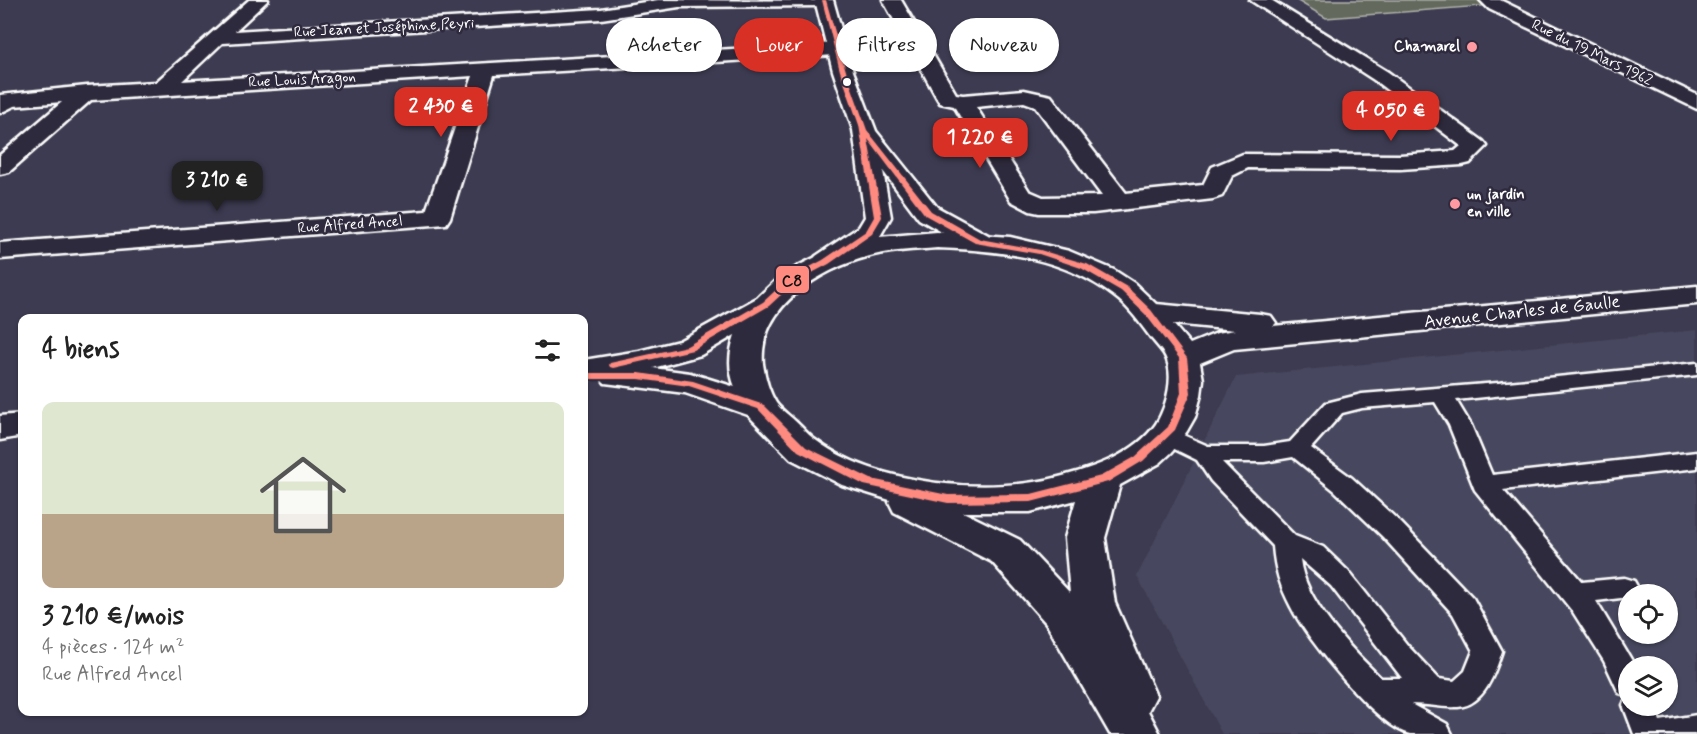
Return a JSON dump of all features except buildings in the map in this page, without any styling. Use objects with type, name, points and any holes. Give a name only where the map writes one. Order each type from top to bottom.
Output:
[{"type":"street","points":[[162,88],[259,0]]},
{"type":"street","points":[[540,19],[549,0]]},
{"type":"street","points":[[824,0],[836,49]]},
{"type":"street","name":"Rue Jean et Joséphine Peyri","points":[[216,38],[540,19],[601,14],[679,3],[824,0]]},
{"type":"street","points":[[892,0],[948,98],[962,102],[1024,96],[1043,101],[1119,202]]},
{"type":"street","points":[[962,102],[1020,196],[1039,205],[1093,205],[1213,191],[1221,172],[1243,161],[1400,162],[1452,159],[1462,158],[1475,146],[1381,76],[1259,0]]},
{"type":"street","name":"Rue du 19 Mars 1962","points":[[1489,0],[1495,5],[1697,103]]},
{"type":"street","name":"Rue Louis Aragon","points":[[4,96],[836,49]]},
{"type":"street","name":"Rue Alfred Ancel","points":[[0,251],[437,218],[485,70]]},
{"type":"street","points":[[588,369],[640,361],[690,348],[766,304],[792,280],[826,262],[868,232],[878,216],[864,129],[844,72]]},
{"type":"street","points":[[0,167],[87,92]]},
{"type":"street","points":[[864,129],[928,213],[978,241]]},
{"type":"street","points":[[826,262],[860,250],[898,243],[937,240],[978,241],[1040,252],[1084,266],[1124,289],[1148,312],[1183,358],[1186,393],[1172,428],[1139,459],[1104,478],[1031,498],[948,499],[868,482]]},
{"type":"street","name":"Avenue Charles de Gaulle","points":[[1183,358],[1228,340],[1697,295]]},
{"type":"street","points":[[766,304],[748,335],[746,370],[761,407],[802,449],[1006,551],[1060,611],[1136,734]]},
{"type":"street","name":"Avenue Charles de Gaulle","points":[[1148,312],[1213,320],[1346,329]]},
{"type":"street","points":[[588,376],[639,376],[690,383],[761,407]]},
{"type":"street","points":[[0,428],[18,426]]},
{"type":"street","points":[[1104,478],[1096,496],[1085,538],[1093,603],[1148,734]]},
{"type":"lane","points":[[1166,436],[1205,454],[1264,454],[1297,449],[1334,408],[1362,401],[1697,369]]},
{"type":"lane","points":[[1442,395],[1460,425],[1484,484],[1576,593],[1618,659]]},
{"type":"lane","points":[[1297,449],[1343,484],[1392,530],[1463,606],[1488,651],[1477,679],[1459,694],[1431,691],[1375,691]]},
{"type":"lane","points":[[1205,454],[1219,475],[1286,543],[1314,554],[1340,579],[1398,654],[1431,691]]},
{"type":"lane","points":[[1484,484],[1697,460]]},
{"type":"lane","points":[[1286,543],[1288,570],[1304,606],[1348,664],[1390,707],[1436,734]]},
{"type":"lane","points":[[1576,593],[1618,589]]},
{"type":"lane","points":[[1643,716],[1650,734]]},
{"type":"lane","points":[[1662,734],[1697,729]]},
{"type":"shaded area","points":[[1697,330],[1697,734],[1222,734],[1137,576],[1236,377]]},
{"type":"green space","points":[[1296,0],[1489,0],[1495,5],[1326,18]]},
{"type":"transit line","name":"C8","points":[[588,376],[639,376],[690,383],[761,407],[802,449],[868,482],[948,499],[1031,498],[1104,479],[1139,459],[1172,428],[1186,393],[1183,358],[1148,312],[1124,289],[1084,266],[1040,252],[978,241],[928,213],[864,130],[843,71],[824,0]]},
{"type":"transit line","name":"C8","points":[[613,365],[690,348],[766,304],[792,280],[826,262],[869,232],[878,217],[862,124]]},
{"type":"place","name":"Chamarel","points":[[1472,47]]},
{"type":"place","name":"un jardin en ville","points":[[1455,204]]}]
